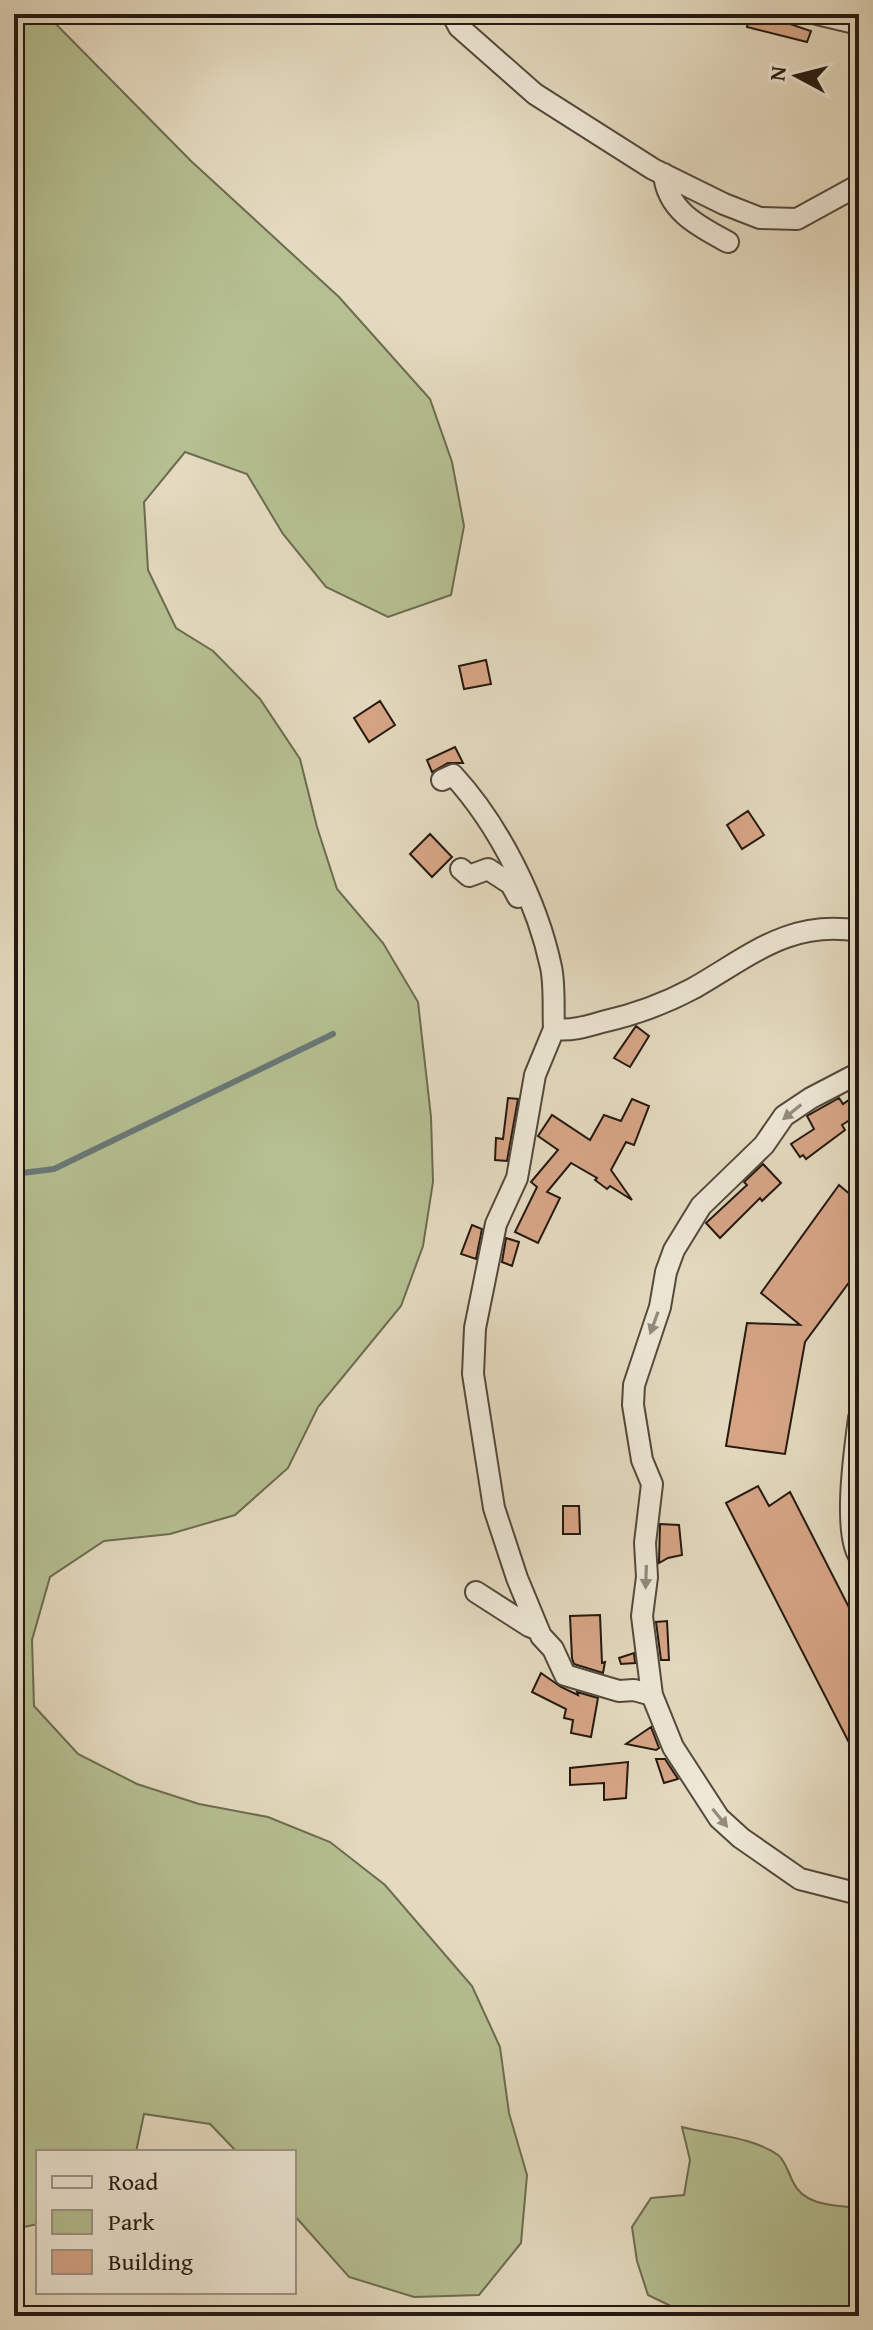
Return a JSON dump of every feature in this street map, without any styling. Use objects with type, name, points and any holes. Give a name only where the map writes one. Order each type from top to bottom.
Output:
[{"type":"street","points":[[452,14],[459,27],[535,94],[664,174],[724,204],[760,218],[797,219],[859,185]]},
{"type":"street","points":[[817,14],[859,24]]},
{"type":"street","points":[[664,174],[669,194],[692,223],[728,242]]},
{"type":"street","points":[[442,780],[453,775],[486,815],[510,856],[552,970],[554,1029],[535,1075],[517,1178],[496,1224],[475,1328],[473,1374],[494,1508],[517,1578],[541,1636],[553,1649],[565,1675],[619,1691],[634,1690],[652,1695]]},
{"type":"street","points":[[461,869],[469,876],[488,869],[511,884],[523,908],[532,909]]},
{"type":"street","points":[[554,1029],[568,1031],[628,1016],[692,989],[769,942],[788,935],[818,929],[859,931]]},
{"type":"street","points":[[859,1073],[784,1116],[764,1145],[701,1206],[674,1250],[666,1272],[660,1307],[634,1385],[633,1405],[642,1460],[652,1484],[645,1543],[647,1577],[642,1616],[652,1695],[673,1747],[719,1818],[730,1829],[800,1879],[859,1894]]},
{"type":"street","points":[[859,1418],[853,1468],[852,1538],[859,1556]]},
{"type":"street","points":[[476,1592],[529,1626],[534,1628],[536,1624]]},
{"type":"green space","points":[[14,14],[46,14],[191,161],[339,297],[430,399],[452,462],[464,526],[451,595],[388,617],[326,587],[283,534],[247,474],[185,452],[144,502],[148,570],[176,628],[213,651],[260,699],[300,759],[337,889],[383,943],[418,1002],[431,1117],[433,1182],[423,1246],[401,1306],[318,1407],[288,1468],[235,1515],[170,1534],[104,1541],[50,1577],[32,1640],[34,1706],[78,1754],[137,1784],[199,1804],[268,1817],[330,1842],[385,1885],[472,1986],[500,2047],[509,2113],[527,2175],[521,2243],[479,2295],[414,2297],[349,2277],[296,2217],[296,2150],[235,2150],[210,2124],[144,2114],[136,2150],[36,2150],[36,2224],[14,2229]]},
{"type":"green space","points":[[682,2127],[745,2140],[768,2149],[780,2157],[798,2190],[805,2196],[831,2205],[859,2208],[859,2316],[705,2316],[679,2310],[648,2295],[637,2261],[632,2227],[651,2198],[684,2195],[690,2160]]},
{"type":"building","points":[[749,14],[760,14],[811,31],[807,42],[747,27]]},
{"type":"building","points":[[486,660],[491,684],[464,689],[459,666]]},
{"type":"building","points":[[380,701],[395,725],[369,742],[354,718]]},
{"type":"building","points":[[455,747],[463,763],[448,763],[432,772],[427,760]]},
{"type":"building","points":[[748,811],[764,835],[742,849],[727,825]]},
{"type":"building","points":[[430,834],[452,857],[432,877],[410,854]]},
{"type":"building","points":[[636,1026],[649,1036],[630,1067],[614,1058]]},
{"type":"building","points":[[859,1093],[859,1114],[842,1125],[845,1130],[806,1159],[803,1155],[800,1157],[791,1144],[814,1129],[807,1116],[839,1098],[843,1104]]},
{"type":"building","points":[[508,1098],[518,1099],[507,1161],[495,1160],[496,1138],[503,1139]]},
{"type":"building","points":[[632,1099],[649,1106],[634,1145],[626,1142],[611,1170],[632,1200],[610,1186],[607,1189],[595,1180],[597,1178],[571,1163],[547,1192],[560,1198],[538,1243],[515,1232],[537,1187],[531,1182],[558,1150],[538,1136],[552,1115],[590,1140],[604,1115],[621,1121]]},
{"type":"building","points":[[763,1164],[781,1183],[762,1201],[760,1198],[720,1238],[706,1223],[747,1185],[744,1182]]},
{"type":"building","points":[[839,1185],[859,1202],[859,1269],[805,1342],[785,1454],[726,1446],[747,1323],[800,1325],[761,1293]]},
{"type":"building","points":[[472,1225],[482,1229],[476,1259],[461,1254]]},
{"type":"building","points":[[506,1238],[519,1242],[512,1266],[502,1262]]},
{"type":"building","points":[[758,1486],[769,1506],[790,1492],[859,1627],[859,1762],[726,1503]]},
{"type":"building","points":[[563,1506],[579,1506],[580,1534],[563,1534]]},
{"type":"building","points":[[660,1524],[679,1525],[682,1555],[659,1563]]},
{"type":"building","points":[[600,1615],[602,1663],[605,1662],[603,1673],[574,1664],[572,1658],[570,1616]]},
{"type":"building","points":[[667,1621],[669,1660],[661,1660],[656,1622]]},
{"type":"building","points":[[634,1653],[635,1663],[621,1664],[619,1658]]},
{"type":"building","points":[[541,1673],[578,1695],[577,1692],[598,1698],[591,1737],[571,1733],[573,1720],[564,1718],[566,1709],[532,1692]]},
{"type":"building","points":[[651,1727],[659,1748],[626,1744]]},
{"type":"building","points":[[656,1759],[665,1759],[678,1779],[664,1783]]},
{"type":"building","points":[[628,1762],[626,1798],[604,1800],[604,1783],[570,1785],[570,1768]]},
{"type":"waterway","points":[[14,1174],[54,1169],[333,1034]]}]
